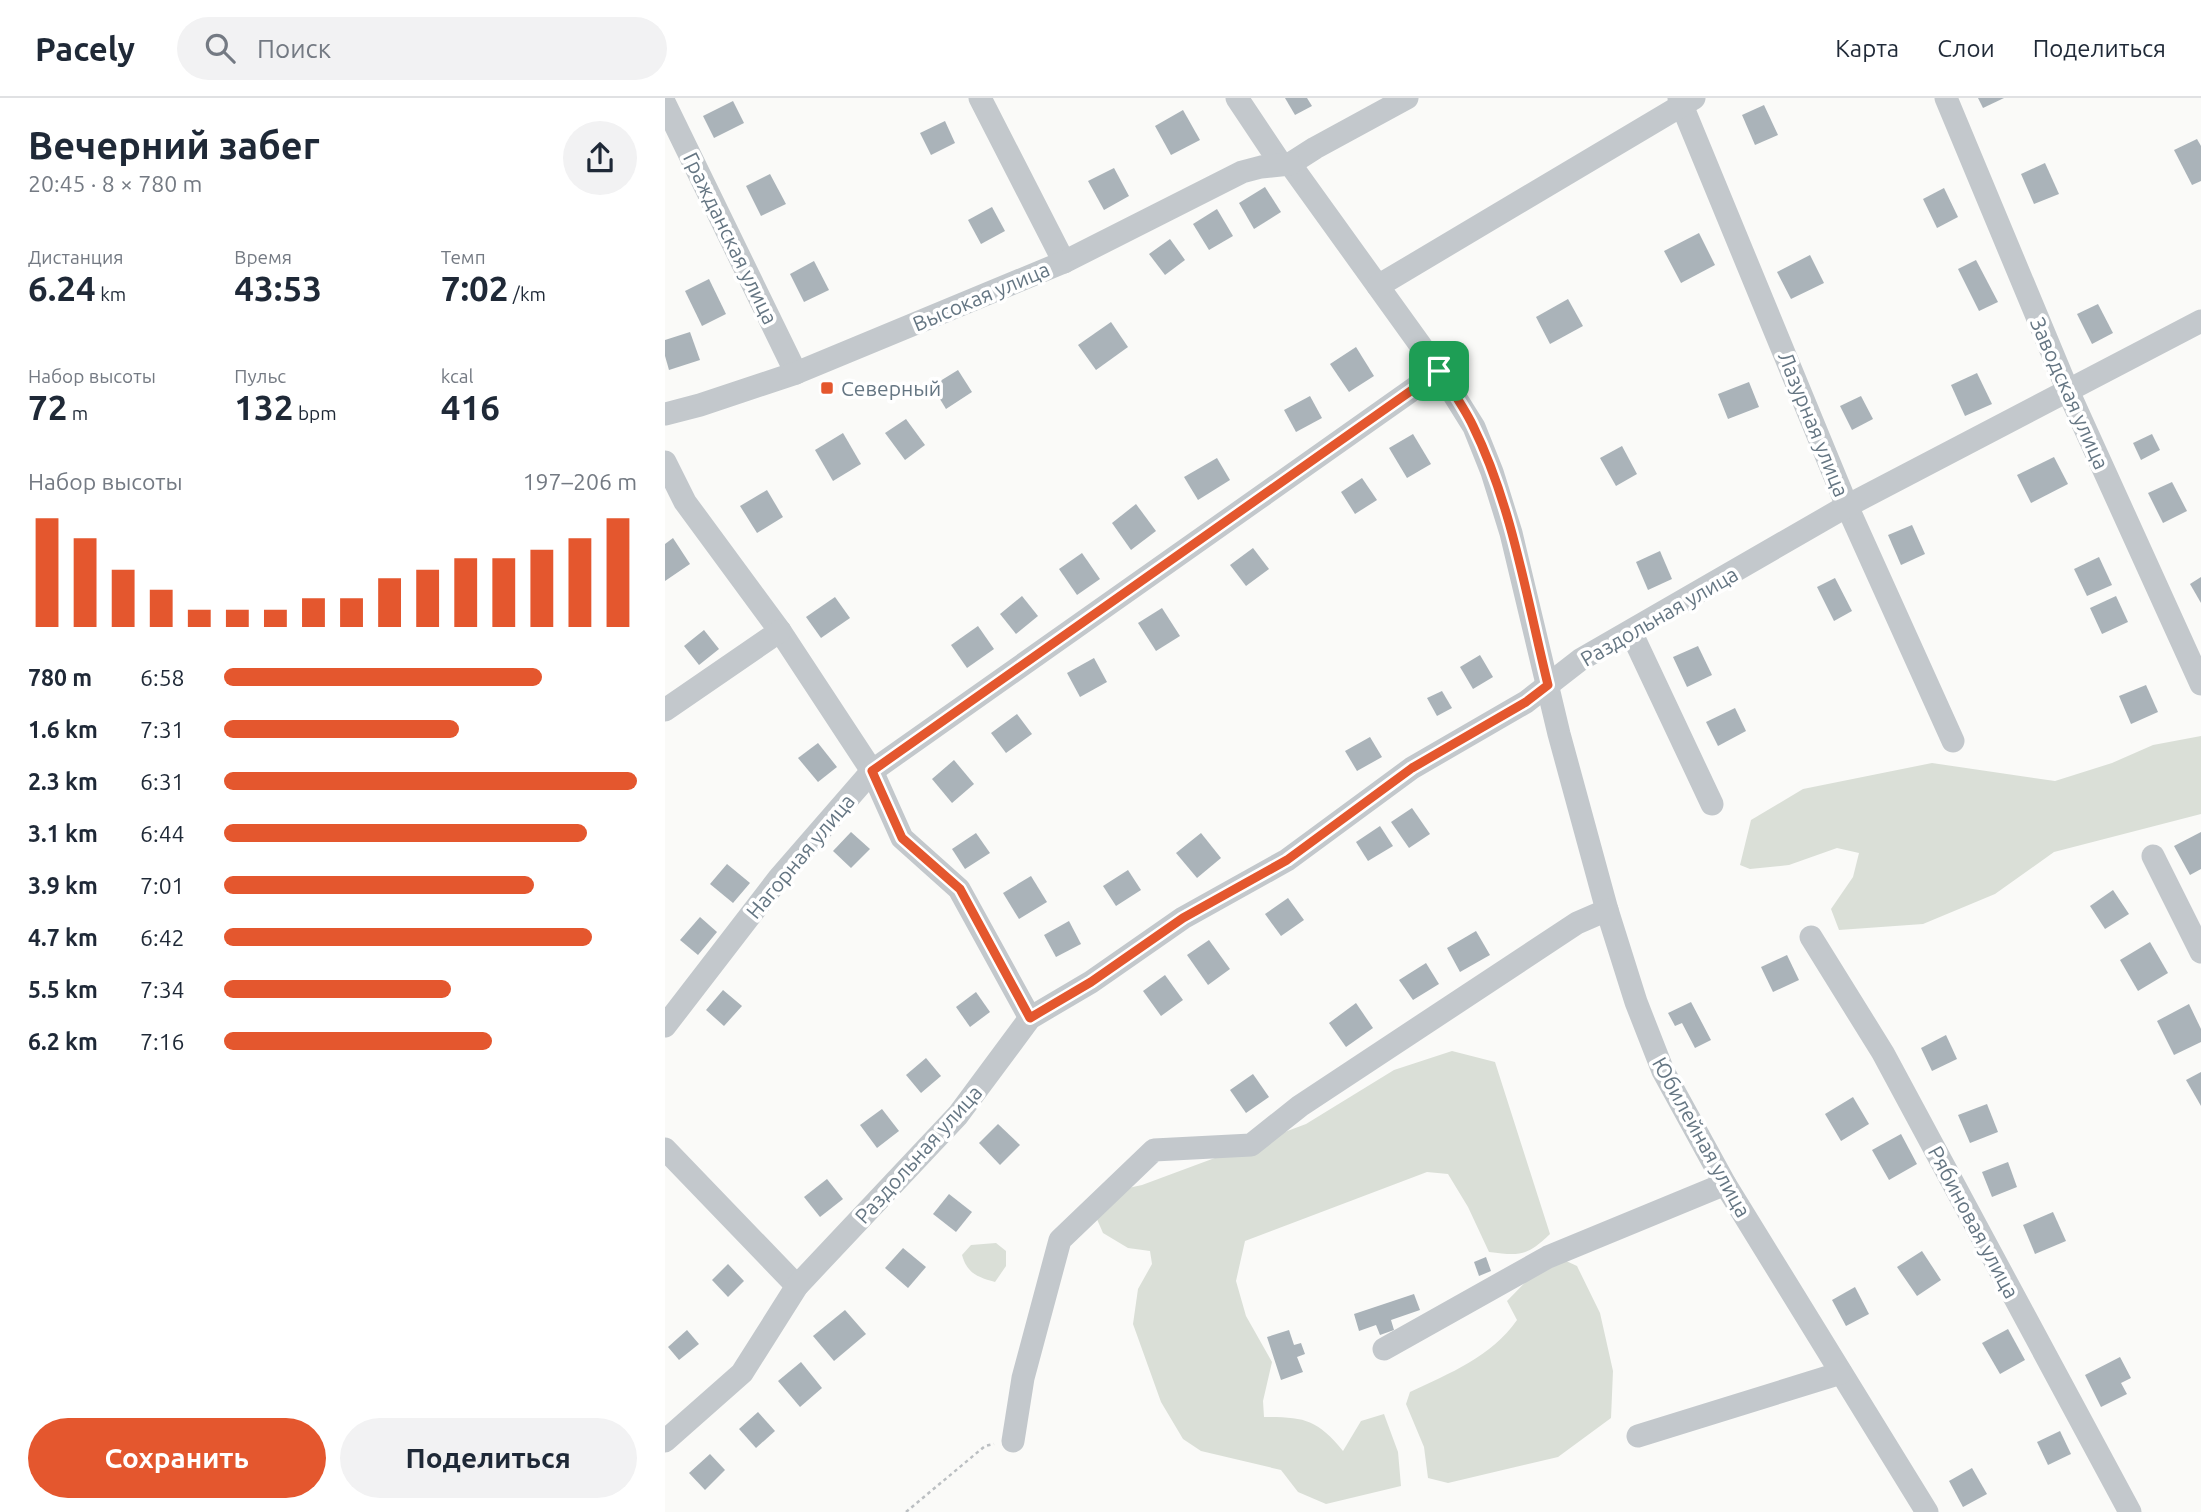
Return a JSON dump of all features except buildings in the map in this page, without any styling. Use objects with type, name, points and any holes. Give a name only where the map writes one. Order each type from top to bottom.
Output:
[{"type":"street","points":[[980,98],[1064,262]]},
{"type":"street","name":"Юбилейная улица","points":[[1237,98],[1378,286],[1439,371],[1474,427],[1492,472],[1511,533],[1559,734],[1607,910],[1636,1002],[1663,1071],[1725,1184],[1927,1512]]},
{"type":"street","points":[[1285,164],[1407,98]]},
{"type":"street","name":"Заводская улица","points":[[1946,98],[2068,391],[2201,684]]},
{"type":"street","points":[[1378,286],[1684,100]]},
{"type":"street","name":"Лазурная улица","points":[[1684,100],[1847,506],[1953,741]]},
{"type":"street","name":"Гражданская улица","points":[[665,104],[674,140],[796,373]]},
{"type":"street","name":"Высокая улица","points":[[665,414],[796,373],[1064,262],[1242,172],[1285,164]]},
{"type":"street","name":"Раздольная улица","points":[[665,1441],[742,1373],[797,1286],[958,1115],[1030,1018],[1091,982],[1183,918],[1287,860],[1412,768],[1526,702],[1580,660],[1847,506],[2201,321]]},
{"type":"street","name":"Нагорная улица","points":[[665,1026],[779,878],[872,771],[1439,371]]},
{"type":"street","points":[[665,462],[685,502],[780,631],[872,771],[902,838],[960,889],[1030,1018]]},
{"type":"street","points":[[665,710],[780,631]]},
{"type":"street","points":[[1631,632],[1712,804]]},
{"type":"street","points":[[2153,856],[2201,952]]},
{"type":"street","points":[[1013,1441],[1023,1378],[1060,1240],[1154,1150],[1251,1145],[1300,1105],[1577,922],[1607,910]]},
{"type":"street","name":"Рябиновая улица","points":[[1811,937],[1883,1053],[2130,1512]]},
{"type":"street","points":[[665,1149],[797,1286]]},
{"type":"street","points":[[1384,1349],[1548,1257],[1725,1184]]},
{"type":"street","points":[[1638,1436],[1841,1373]]},
{"type":"path","points":[[906,1512],[985,1446],[1013,1441]]},
{"type":"shaded area","points":[[2201,736],[2201,814],[2054,852],[1995,894],[1923,924],[1839,930],[1831,909],[1853,877],[1859,853],[1837,848],[1789,865],[1750,869],[1740,865],[1751,820],[1803,789],[1932,763],[2055,781],[2112,763],[2153,745]]},
{"type":"shaded area","points":[[1452,1051],[1495,1062],[1550,1234],[1523,1253],[1489,1252],[1468,1207],[1448,1174],[1427,1172],[1245,1241],[1236,1281],[1246,1316],[1272,1362],[1263,1401],[1264,1417],[1309,1422],[1325,1432],[1343,1451],[1361,1421],[1384,1414],[1398,1452],[1401,1486],[1326,1504],[1298,1492],[1281,1470],[1201,1451],[1183,1439],[1161,1402],[1133,1324],[1138,1289],[1152,1264],[1150,1251],[1128,1248],[1103,1233],[1089,1201],[1096,1195],[1142,1185],[1306,1124],[1394,1070]]},
{"type":"shaded area","points":[[996,1243],[1006,1251],[1006,1266],[995,1282],[974,1273],[962,1255],[971,1245]]},
{"type":"shaded area","points":[[1564,1260],[1577,1266],[1600,1313],[1613,1371],[1611,1418],[1558,1457],[1448,1483],[1428,1478],[1424,1447],[1406,1404],[1410,1392],[1469,1363],[1495,1344],[1517,1320],[1507,1301],[1538,1269]]},
{"type":"place","name":"Северный","points":[[827,388]]},
{"type":"route","points":[[1439,371],[1474,427],[1492,472],[1511,533],[1548,685],[1526,702],[1412,768],[1287,860],[1183,918],[1091,982],[1030,1018],[960,889],[902,838],[872,771],[1439,371]]}]
